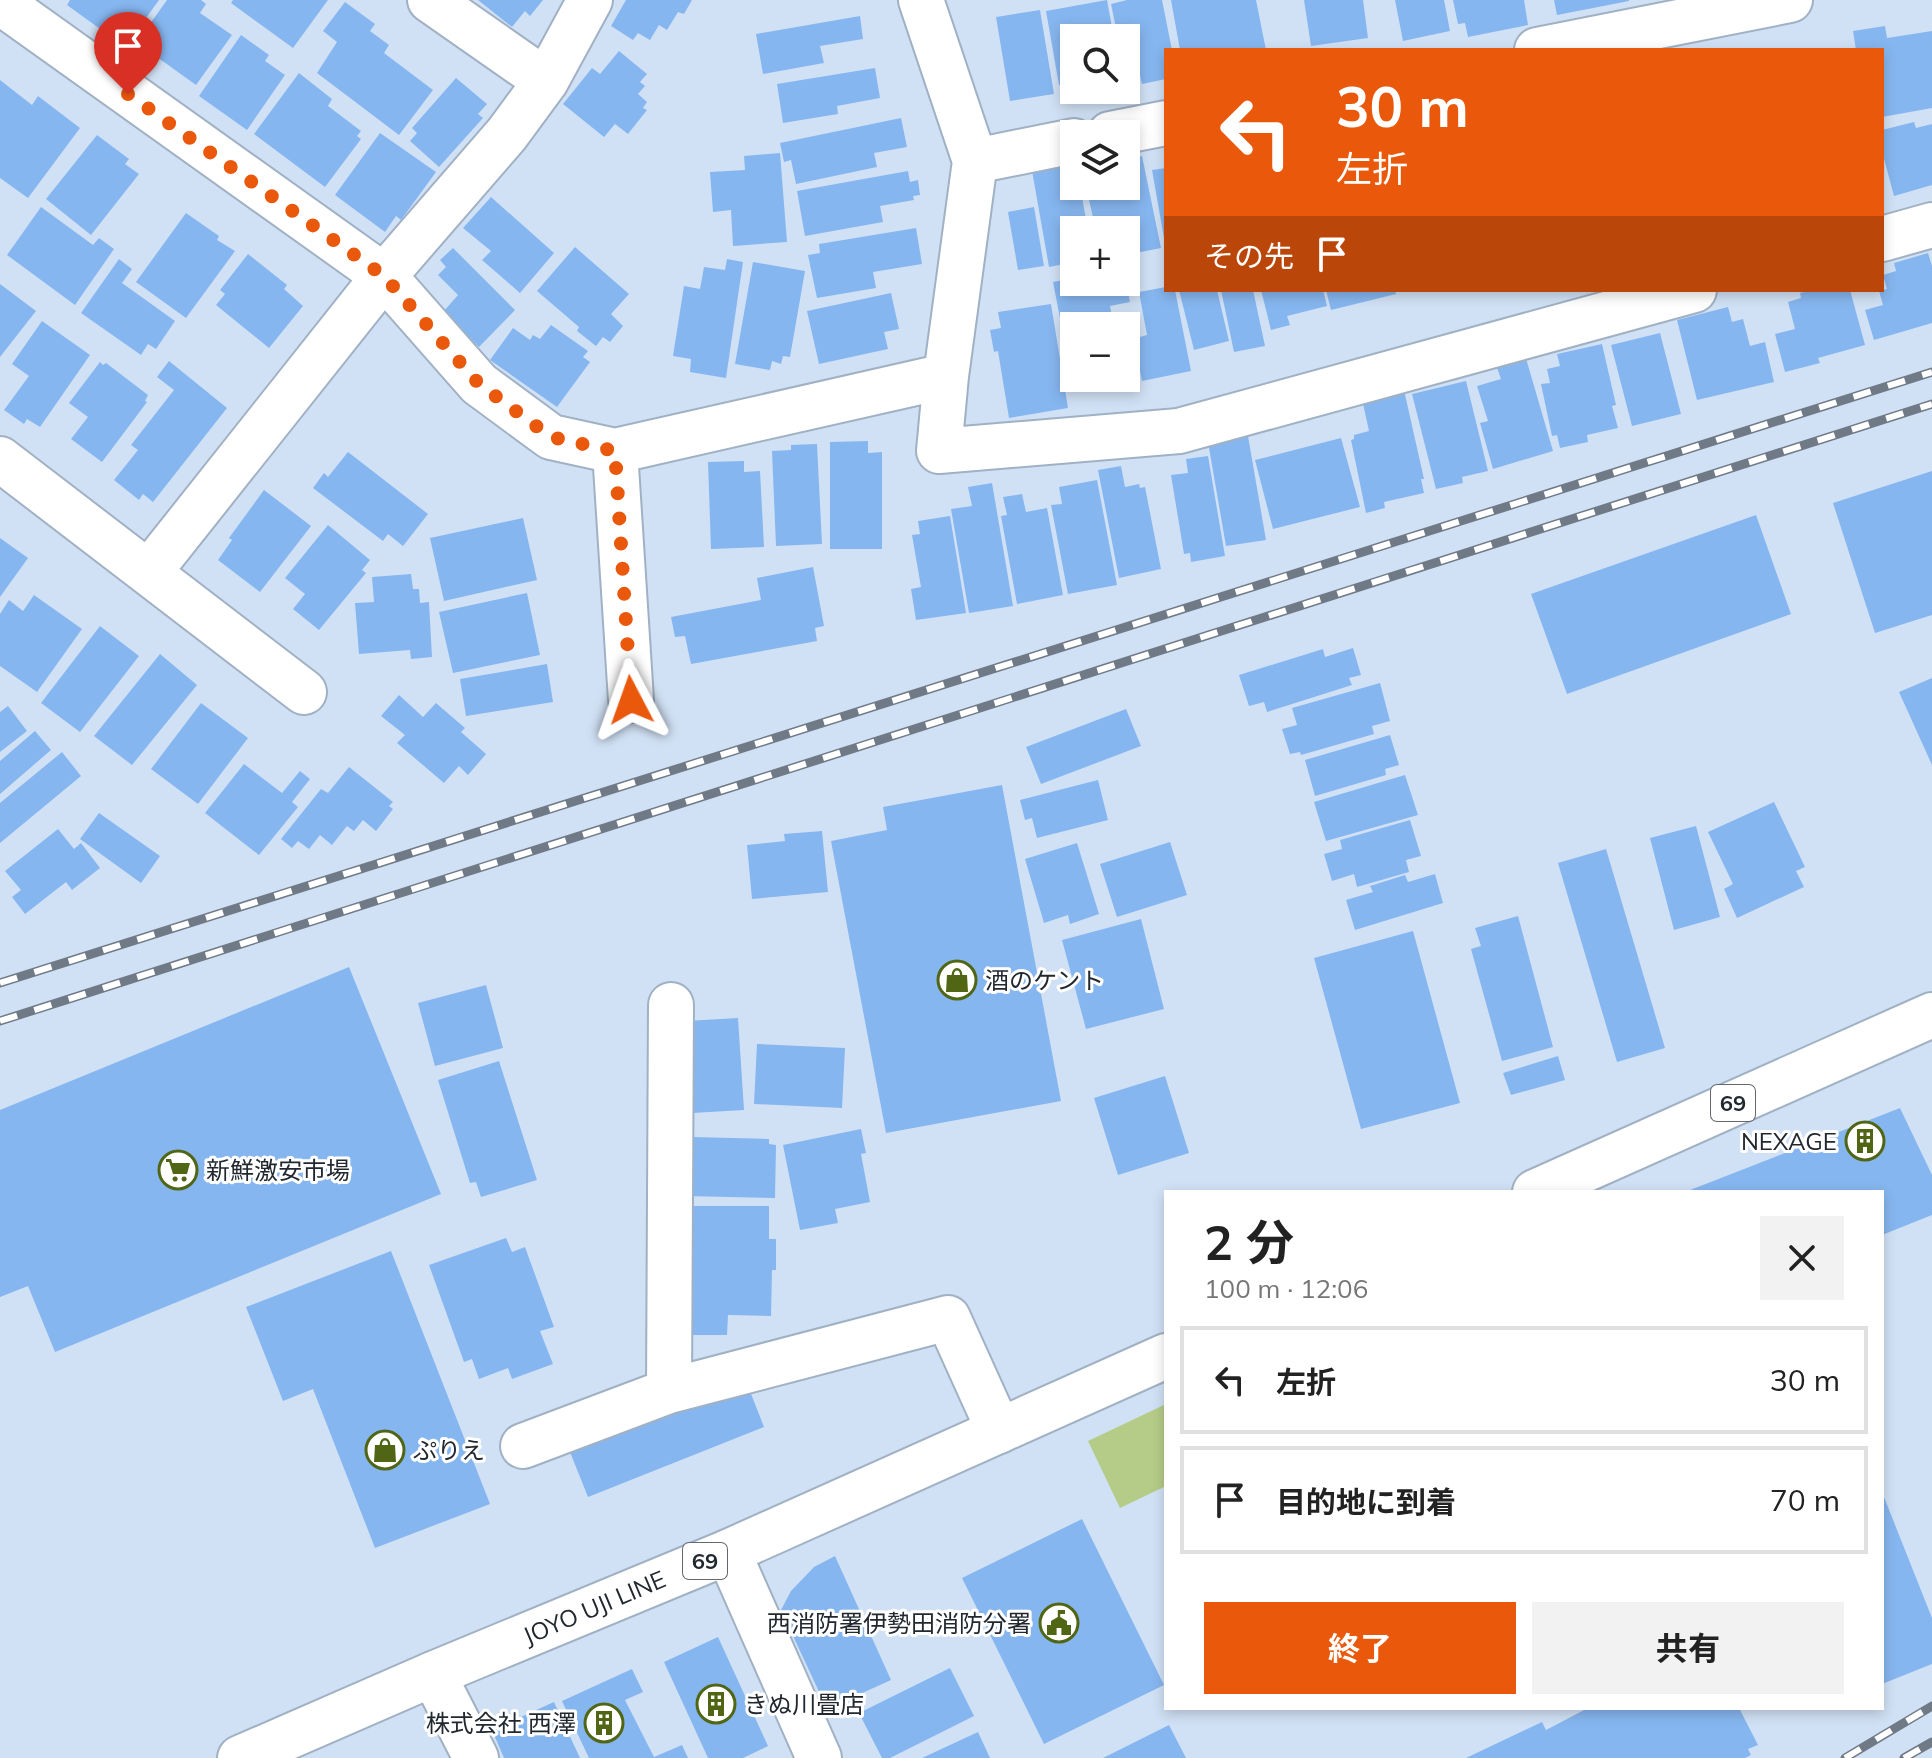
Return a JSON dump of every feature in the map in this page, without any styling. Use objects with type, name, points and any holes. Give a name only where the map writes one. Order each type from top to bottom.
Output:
[{"type":"street","points":[[430,0],[546,81]]},
{"type":"street","points":[[149,572],[384,276],[507,134],[546,81],[590,0]]},
{"type":"street","points":[[921,0],[975,161],[939,451],[1179,431],[1687,292]]},
{"type":"street","points":[[1547,48],[1790,0]]},
{"type":"street","points":[[0,2],[384,276],[479,384],[551,437],[615,451],[946,376]]},
{"type":"street","points":[[1140,128],[1164,123]]},
{"type":"street","points":[[975,161],[1060,144]]},
{"type":"street","points":[[1884,238],[1932,225]]},
{"type":"street","points":[[615,451],[631,700]]},
{"type":"street","points":[[0,459],[304,692]]},
{"type":"street","points":[[669,1391],[671,1005]]},
{"type":"street","name":"69","points":[[1539,1190],[1932,1015]]},
{"type":"street","points":[[523,1446],[669,1391],[948,1318],[999,1431]]},
{"type":"street","name":"JOYO UJI LINE","points":[[240,1758],[728,1552],[1164,1357]]},
{"type":"street","points":[[728,1552],[819,1758]]},
{"type":"street","points":[[433,1674],[476,1758]]},
{"type":"green space","points":[[1164,1405],[1164,1487],[1120,1508],[1088,1441]]},
{"type":"building","points":[[70,0],[159,0],[125,47],[67,5]]},
{"type":"building","points":[[167,0],[201,0],[206,4],[200,13],[232,35],[196,85],[150,52],[160,38],[147,28]]},
{"type":"building","points":[[233,0],[328,0],[293,48],[231,3]]},
{"type":"building","points":[[478,0],[543,0],[530,16],[525,11],[512,27]]},
{"type":"building","points":[[626,0],[692,0],[684,14],[678,12],[667,30],[659,25],[650,40],[638,33],[633,40],[611,26]]},
{"type":"building","points":[[1107,0],[1111,24],[1060,24],[1060,85],[1059,85],[1046,11]]},
{"type":"building","points":[[1127,0],[1162,0],[1172,48],[1164,48],[1164,79],[1142,84],[1140,24],[1115,24],[1111,4]]},
{"type":"building","points":[[1171,0],[1256,0],[1266,48],[1180,48]]},
{"type":"building","points":[[1304,0],[1363,0],[1368,38],[1311,46]]},
{"type":"building","points":[[1395,0],[1444,0],[1450,31],[1403,41]]},
{"type":"building","points":[[1453,0],[1524,0],[1528,25],[1468,37],[1465,23],[1458,24]]},
{"type":"building","points":[[1554,0],[1629,0],[1629,1],[1557,15]]},
{"type":"building","points":[[345,2],[375,24],[370,31],[389,45],[384,53],[433,90],[399,135],[317,73],[337,42],[323,31]]},
{"type":"building","points":[[1040,10],[1054,94],[1010,101],[996,17]]},
{"type":"building","points":[[860,16],[863,39],[820,46],[824,63],[763,74],[756,34]]},
{"type":"building","points":[[1885,26],[1887,38],[1932,31],[1932,108],[1884,117],[1884,48],[1856,48],[1853,31]]},
{"type":"building","points":[[241,35],[269,55],[265,61],[285,75],[247,130],[199,96]]},
{"type":"building","points":[[619,51],[647,74],[640,82],[645,86],[638,94],[647,102],[643,108],[647,110],[628,134],[615,124],[604,137],[563,104],[592,68],[600,74]]},
{"type":"building","points":[[875,68],[880,98],[837,106],[838,114],[783,123],[777,84]]},
{"type":"building","points":[[299,73],[332,99],[328,106],[361,131],[357,136],[361,139],[325,187],[254,134]]},
{"type":"building","points":[[456,78],[487,104],[478,114],[483,118],[439,167],[410,141],[417,133],[412,128]]},
{"type":"building","points":[[0,80],[32,105],[38,96],[80,128],[28,198],[0,178]]},
{"type":"building","points":[[901,118],[907,147],[874,153],[877,167],[796,184],[791,160],[784,162],[780,143]]},
{"type":"building","points":[[1914,122],[1916,128],[1932,124],[1932,185],[1894,196],[1884,158],[1884,130]]},
{"type":"building","points":[[380,133],[436,172],[401,220],[396,216],[385,232],[335,195]]},
{"type":"building","points":[[97,135],[129,159],[125,164],[139,174],[91,235],[46,199]]},
{"type":"building","points":[[780,153],[787,242],[733,246],[731,210],[713,212],[710,172],[745,170],[744,156]]},
{"type":"building","points":[[1140,156],[1161,248],[1140,252],[1140,216],[1093,216],[1089,200],[1140,200]]},
{"type":"building","points":[[1060,160],[1060,200],[1083,200],[1085,216],[1060,216],[1060,265],[1049,267],[1031,165]]},
{"type":"building","points":[[1164,168],[1164,238],[1152,170]]},
{"type":"building","points":[[908,171],[910,182],[918,180],[920,195],[913,196],[914,200],[880,206],[883,222],[805,236],[797,191]]},
{"type":"building","points":[[491,197],[554,253],[520,293],[482,260],[491,251],[463,228]]},
{"type":"building","points":[[41,207],[93,245],[99,238],[114,249],[75,305],[7,255]]},
{"type":"building","points":[[1034,207],[1044,266],[1018,270],[1008,212]]},
{"type":"building","points":[[186,213],[235,251],[186,318],[136,282]]},
{"type":"building","points":[[916,228],[922,264],[873,272],[876,288],[817,298],[808,255],[820,253],[819,244]]},
{"type":"building","points":[[575,247],[629,294],[611,314],[623,326],[610,342],[603,337],[596,346],[537,291]]},
{"type":"building","points":[[453,248],[515,310],[479,347],[443,312],[458,295],[438,275],[446,267],[440,260]]},
{"type":"building","points":[[1928,253],[1932,266],[1932,323],[1874,340],[1865,310],[1883,305],[1879,292],[1887,289],[1884,275],[1896,271],[1894,263]]},
{"type":"building","points":[[248,254],[287,285],[284,289],[303,306],[269,348],[216,305],[225,294],[220,290]]},
{"type":"building","points":[[119,259],[132,269],[122,283],[175,321],[156,349],[148,344],[141,355],[81,313]]},
{"type":"building","points":[[727,259],[743,262],[726,378],[690,372],[691,359],[673,356],[684,286],[700,289],[704,267],[725,270]]},
{"type":"building","points":[[753,262],[805,271],[790,357],[783,356],[781,364],[772,361],[770,370],[735,364]]},
{"type":"building","points":[[1060,281],[1060,296],[1129,296],[1130,302],[1110,306],[1111,312],[1060,312],[1060,318],[1053,282]]},
{"type":"building","points":[[0,284],[36,311],[0,357]]},
{"type":"building","points":[[1164,287],[1164,292],[1175,292],[1191,371],[1142,381],[1140,337],[1147,335],[1140,292]]},
{"type":"building","points":[[1180,292],[1217,292],[1229,341],[1194,350]]},
{"type":"building","points":[[1221,292],[1253,292],[1265,346],[1234,352]]},
{"type":"building","points":[[1262,292],[1324,292],[1327,306],[1287,316],[1290,325],[1271,330]]},
{"type":"building","points":[[1326,292],[1396,292],[1396,294],[1331,310]]},
{"type":"building","points":[[1851,292],[1865,345],[1818,358],[1820,363],[1785,372],[1775,334],[1795,329],[1788,302],[1801,298],[1800,293]]},
{"type":"building","points":[[891,293],[899,329],[884,332],[888,349],[819,364],[807,311]]},
{"type":"building","points":[[1051,304],[1060,359],[1060,392],[1065,392],[1068,408],[1009,418],[998,351],[994,352],[990,330],[1001,328],[998,312]]},
{"type":"building","points":[[1728,307],[1732,322],[1743,319],[1750,346],[1765,342],[1774,382],[1697,400],[1677,320]]},
{"type":"building","points":[[42,321],[90,355],[40,427],[27,419],[24,424],[4,410],[29,376],[12,364]]},
{"type":"building","points":[[551,325],[588,351],[583,357],[590,362],[557,407],[490,360],[513,328],[530,340],[533,335],[540,339]]},
{"type":"building","points":[[1660,333],[1681,414],[1632,426],[1611,345]]},
{"type":"building","points":[[1602,344],[1618,428],[1587,435],[1588,442],[1560,448],[1557,435],[1552,436],[1541,384],[1550,383],[1547,369],[1560,366],[1557,354]]},
{"type":"building","points":[[1525,355],[1553,451],[1493,469],[1480,423],[1488,421],[1477,386],[1501,379],[1496,365]]},
{"type":"building","points":[[169,361],[227,408],[153,502],[143,494],[139,500],[114,480],[138,450],[131,445],[174,390],[157,377]]},
{"type":"building","points":[[100,362],[103,365],[106,363],[148,395],[147,402],[102,462],[71,439],[88,417],[69,403]]},
{"type":"building","points":[[1466,381],[1488,471],[1462,477],[1463,483],[1436,489],[1412,394]]},
{"type":"building","points":[[1404,390],[1424,479],[1421,479],[1424,493],[1384,502],[1385,508],[1366,513],[1351,440],[1354,435],[1369,431],[1362,399]]},
{"type":"building","points":[[1248,436],[1266,540],[1226,546],[1208,442]]},
{"type":"building","points":[[1341,438],[1360,507],[1273,529],[1255,460]]},
{"type":"building","points":[[868,441],[868,453],[882,452],[882,549],[830,549],[830,442]]},
{"type":"building","points":[[817,444],[822,544],[776,546],[772,451],[791,450],[791,445]]},
{"type":"building","points":[[348,452],[428,514],[403,546],[388,534],[383,541],[313,488],[324,473],[328,477]]},
{"type":"building","points":[[1208,456],[1225,556],[1191,562],[1190,553],[1184,554],[1171,475],[1188,473],[1186,459]]},
{"type":"building","points":[[744,461],[744,472],[760,471],[764,547],[711,549],[708,462]]},
{"type":"building","points":[[1121,466],[1125,487],[1139,484],[1140,488],[1145,487],[1161,569],[1119,578],[1098,470]]},
{"type":"building","points":[[1932,471],[1932,615],[1875,633],[1833,503]]},
{"type":"building","points":[[1097,480],[1117,585],[1068,594],[1051,505],[1062,504],[1059,487]]},
{"type":"building","points":[[992,483],[1013,606],[969,613],[951,509],[972,506],[968,487]]},
{"type":"building","points":[[264,490],[311,526],[260,592],[218,560],[232,540],[229,538]]},
{"type":"building","points":[[1022,494],[1026,512],[1047,508],[1063,595],[1017,604],[1001,516],[1007,515],[1003,497]]},
{"type":"building","points":[[1756,515],[1791,614],[1567,694],[1531,594]]},
{"type":"building","points":[[950,516],[966,613],[916,620],[911,589],[921,587],[912,535],[920,534],[918,521]]},
{"type":"building","points":[[523,518],[537,580],[444,601],[430,538]]},
{"type":"building","points":[[328,525],[370,560],[362,570],[366,573],[319,630],[293,609],[305,594],[285,578]]},
{"type":"building","points":[[0,538],[28,558],[0,597]]},
{"type":"building","points":[[813,567],[824,626],[815,628],[817,641],[691,664],[685,636],[675,637],[671,617],[761,600],[757,578]]},
{"type":"building","points":[[411,574],[413,589],[419,589],[420,603],[429,602],[432,657],[411,659],[410,650],[359,654],[355,603],[374,602],[372,577]]},
{"type":"building","points":[[527,593],[540,655],[453,673],[439,612]]},
{"type":"building","points":[[34,595],[82,629],[37,692],[0,666],[0,614],[9,600],[23,611]]},
{"type":"building","points":[[100,626],[139,656],[80,732],[41,703]]},
{"type":"building","points":[[1353,648],[1361,675],[1349,678],[1352,685],[1267,712],[1264,702],[1249,706],[1239,675],[1323,649],[1325,657]]},
{"type":"building","points":[[160,654],[197,685],[132,765],[94,736]]},
{"type":"building","points":[[547,664],[553,702],[466,716],[460,679]]},
{"type":"building","points":[[1932,678],[1932,765],[1899,692]]},
{"type":"building","points":[[1380,683],[1390,721],[1372,726],[1374,734],[1301,755],[1300,752],[1290,754],[1282,729],[1297,725],[1292,708]]},
{"type":"building","points":[[399,695],[423,717],[436,703],[465,728],[461,732],[486,754],[468,775],[459,766],[444,783],[397,743],[405,735],[381,716]]},
{"type":"building","points":[[201,703],[248,738],[198,804],[151,769]]},
{"type":"building","points":[[8,706],[27,731],[0,752],[0,712]]},
{"type":"building","points":[[1126,709],[1141,746],[1041,784],[1026,747]]},
{"type":"building","points":[[35,731],[51,750],[0,794],[0,761]]},
{"type":"building","points":[[1390,735],[1399,765],[1385,769],[1386,775],[1315,796],[1305,760]]},
{"type":"building","points":[[62,752],[81,776],[0,843],[0,803]]},
{"type":"building","points":[[244,764],[282,793],[300,771],[310,779],[292,802],[298,807],[259,855],[205,813]]},
{"type":"building","points":[[349,767],[393,802],[389,806],[393,809],[376,831],[363,820],[354,831],[347,826],[332,845],[320,835],[309,849],[298,841],[292,848],[281,839],[321,789],[328,793]]},
{"type":"building","points":[[1405,775],[1418,815],[1326,841],[1314,802]]},
{"type":"building","points":[[1098,780],[1108,820],[1037,838],[1032,818],[1025,820],[1020,800]]},
{"type":"building","points":[[1002,785],[1061,1101],[886,1133],[831,841],[887,830],[883,807]]},
{"type":"building","points":[[1774,802],[1805,867],[1796,871],[1804,887],[1737,918],[1724,889],[1733,884],[1708,832]]},
{"type":"building","points":[[99,813],[160,856],[141,883],[80,839]]},
{"type":"building","points":[[1410,820],[1421,856],[1406,860],[1409,872],[1357,887],[1354,874],[1332,881],[1324,854],[1342,849],[1340,840]]},
{"type":"building","points":[[1696,826],[1720,917],[1674,930],[1650,838]]},
{"type":"building","points":[[58,829],[74,849],[81,843],[100,868],[72,890],[66,882],[25,914],[12,897],[21,890],[5,871]]},
{"type":"building","points":[[822,831],[828,892],[752,899],[747,845],[785,841],[784,834]]},
{"type":"building","points":[[1170,842],[1187,895],[1117,917],[1100,864]]},
{"type":"building","points":[[1077,843],[1099,914],[1070,924],[1068,915],[1044,923],[1025,859]]},
{"type":"building","points":[[1606,849],[1665,1048],[1617,1062],[1558,863]]},
{"type":"building","points":[[1435,874],[1443,903],[1355,930],[1346,900],[1373,892],[1370,886],[1405,875],[1408,882]]},
{"type":"building","points":[[1518,916],[1553,1047],[1502,1061],[1471,949],[1481,946],[1475,928]]},
{"type":"building","points":[[1141,919],[1164,1009],[1086,1029],[1062,940]]},
{"type":"building","points":[[1413,931],[1460,1103],[1361,1129],[1314,958]]},
{"type":"building","points":[[349,967],[441,1194],[55,1352],[28,1286],[0,1297],[0,1110]]},
{"type":"building","points":[[486,985],[503,1048],[435,1066],[418,1003]]},
{"type":"building","points":[[738,1018],[744,1110],[692,1113],[686,1021]]},
{"type":"building","points":[[757,1044],[845,1048],[842,1108],[754,1104]]},
{"type":"building","points":[[1558,1056],[1565,1080],[1511,1095],[1503,1073]]},
{"type":"building","points":[[499,1061],[537,1180],[481,1197],[476,1182],[470,1183],[438,1080]]},
{"type":"building","points":[[1165,1076],[1189,1153],[1118,1175],[1094,1098]]},
{"type":"building","name":"NEXAGE","points":[[1900,1108],[1932,1175],[1932,1215],[1884,1234],[1884,1190],[1690,1190]]},
{"type":"building","points":[[861,1129],[866,1153],[861,1154],[870,1202],[835,1209],[838,1223],[800,1230],[783,1145]]},
{"type":"building","points":[[692,1137],[769,1139],[769,1144],[776,1145],[775,1198],[684,1196]]},
{"type":"building","points":[[686,1206],[769,1206],[769,1239],[776,1239],[771,1316],[728,1315],[727,1335],[685,1335]]},
{"type":"building","points":[[506,1238],[512,1252],[525,1247],[554,1327],[540,1331],[553,1364],[512,1379],[508,1368],[479,1379],[472,1359],[464,1362],[429,1265]]},
{"type":"building","points":[[391,1251],[490,1504],[375,1548],[313,1389],[283,1401],[246,1307]]},
{"type":"building","points":[[746,1381],[764,1427],[588,1497],[570,1452]]},
{"type":"building","points":[[1884,1497],[1932,1618],[1932,1664],[1884,1683]]},
{"type":"building","points":[[1082,1519],[1164,1685],[1044,1744],[962,1578]]},
{"type":"building","points":[[835,1556],[891,1680],[827,1709],[781,1610],[791,1591],[814,1567]]},
{"type":"building","name":"きぬ川畳店","points":[[718,1637],[768,1746],[743,1758],[708,1758],[664,1662]]},
{"type":"building","points":[[950,1668],[974,1716],[890,1758],[882,1758],[859,1713]]},
{"type":"building","name":"株式会社 西澤","points":[[632,1669],[643,1692],[625,1700],[654,1757],[682,1745],[688,1758],[589,1758],[562,1701]]},
{"type":"building","points":[[554,1702],[580,1758],[504,1758],[492,1730]]},
{"type":"building","points":[[1584,1710],[1740,1710],[1758,1745],[1748,1749],[1751,1755],[1745,1758],[1466,1758],[1542,1722],[1546,1730]]},
{"type":"building","points":[[1169,1725],[1186,1758],[1103,1758]]},
{"type":"building","points":[[978,1732],[990,1758],[922,1758]]},
{"type":"railway","points":[[0,983],[1932,372]]},
{"type":"railway","points":[[0,1021],[1932,404]]},
{"type":"railway","points":[[1845,1758],[1932,1706]]},
{"type":"railway","points":[[1904,1758],[1932,1742]]},
{"type":"place","name":"酒のケント","points":[[957,980]]},
{"type":"place","name":"NEXAGE","points":[[1865,1141]]},
{"type":"place","name":"新鮮激安市場","points":[[178,1170]]},
{"type":"place","name":"ぷりえ","points":[[385,1450]]},
{"type":"place","name":"西消防署伊勢田消防分署","points":[[1059,1623]]},
{"type":"place","name":"きぬ川畳店","points":[[716,1704]]},
{"type":"place","name":"株式会社 西澤","points":[[604,1723]]},
{"type":"route","points":[[128,94],[384,276],[479,384],[551,437],[615,451],[631,700]]}]
